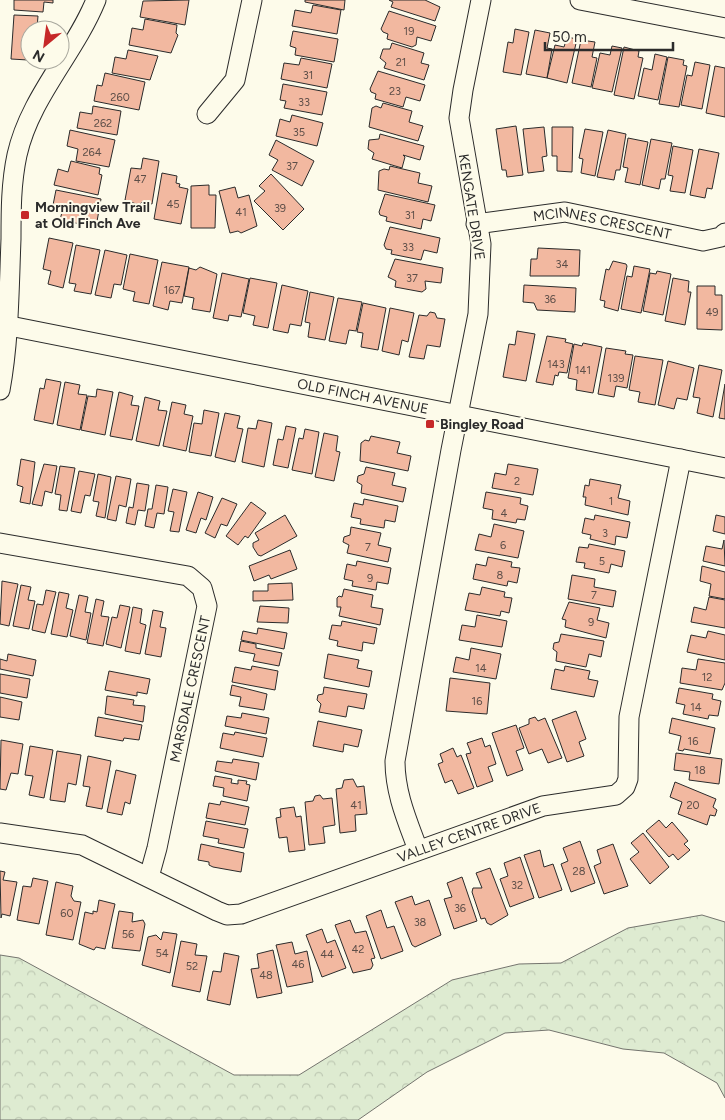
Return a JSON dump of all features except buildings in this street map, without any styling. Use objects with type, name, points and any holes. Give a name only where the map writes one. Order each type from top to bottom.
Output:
[{"type":"street","points":[[0,390],[7,352],[3,324],[12,197],[17,155],[33,110],[74,45],[96,0]]},
{"type":"street","points":[[207,114],[235,80],[252,0]]},
{"type":"street","name":"KENGATE DRIVE","points":[[458,414],[478,314],[481,244],[459,118],[481,0]]},
{"type":"street","points":[[580,0],[725,28]]},
{"type":"street","name":"MCINNES CRESCENT","points":[[476,224],[565,212],[703,241],[721,237],[725,233]]},
{"type":"street","name":"OLD FINCH AVENUE","points":[[3,324],[725,468]]},
{"type":"street","points":[[418,850],[400,801],[395,781],[395,761],[458,414]]},
{"type":"street","name":"VALLEY CENTRE DRIVE","points":[[0,833],[82,845],[216,912],[227,915],[241,914],[543,806],[608,798],[616,795],[625,787],[629,773],[629,717],[681,459]]},
{"type":"street","name":"MARSDALE CRESCENT","points":[[0,543],[188,576],[202,588],[207,606],[157,848],[149,877]]},
{"type":"green space","points":[[702,915],[725,922],[725,1098],[717,1083],[664,1053],[623,1049],[549,1030],[505,1033],[427,1072],[358,1120],[0,1120],[0,955],[19,958],[234,1075],[299,1075],[452,980],[519,964],[561,963],[628,928]]},
{"type":"place","name":"Morningview Trail at Old Finch Ave","points":[[25,215]]},
{"type":"place","name":"Bingley Road","points":[[430,424]]}]
